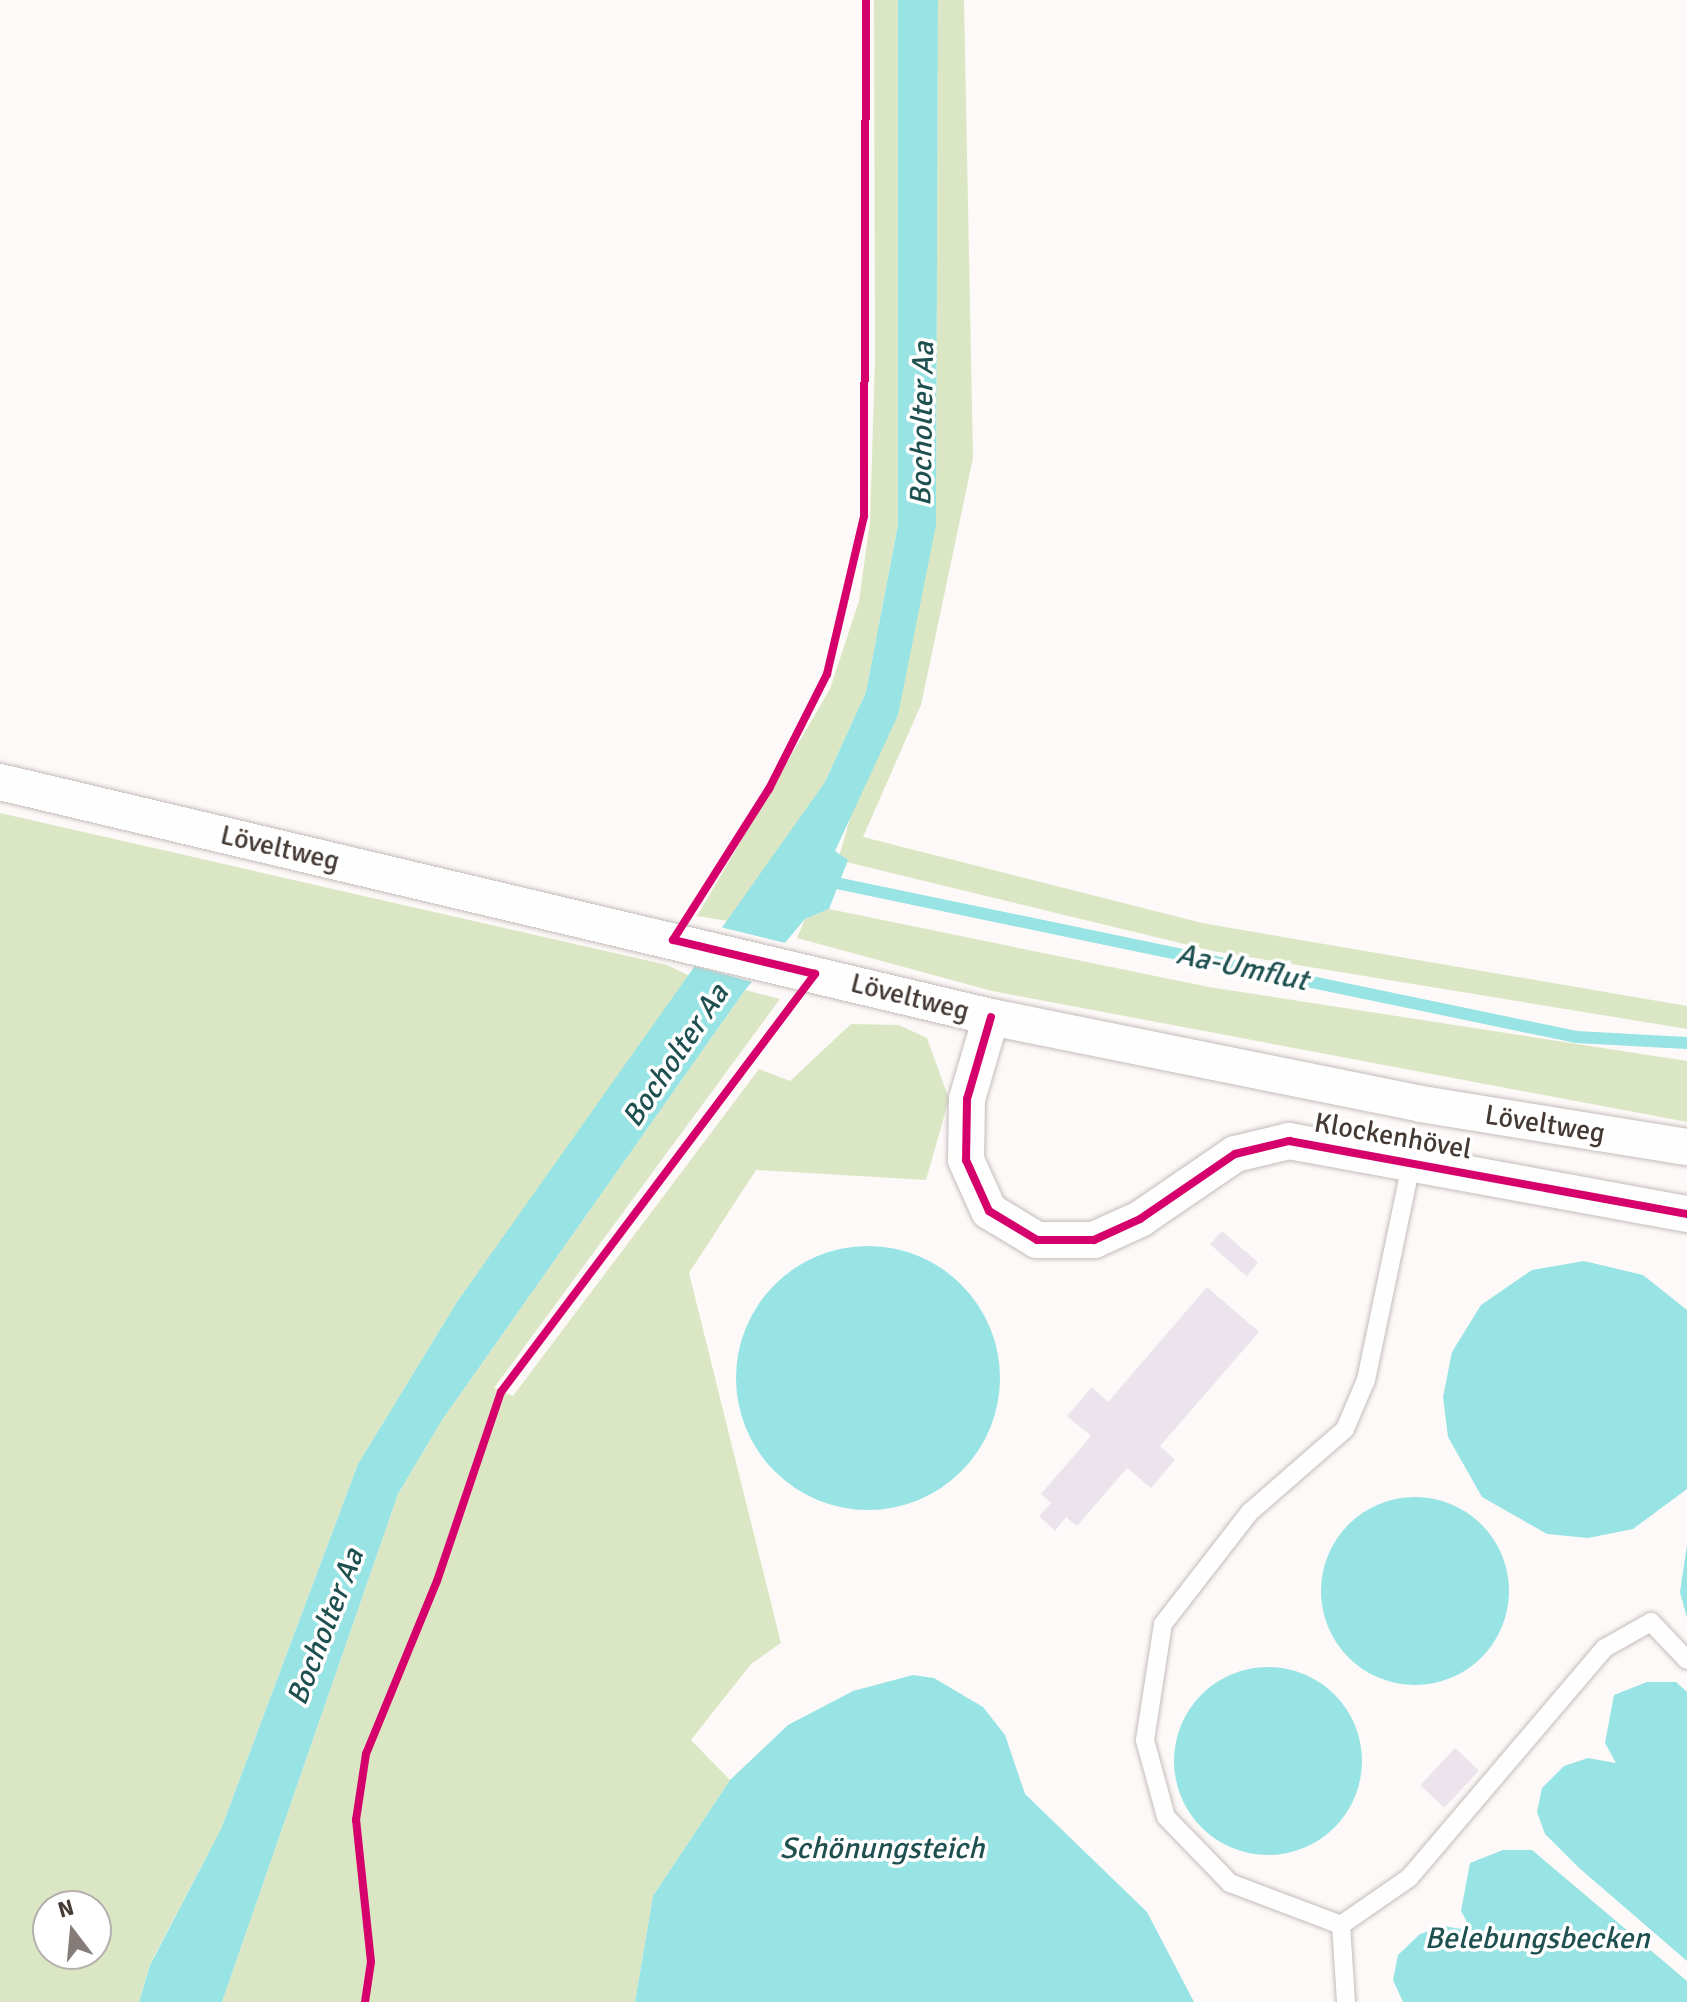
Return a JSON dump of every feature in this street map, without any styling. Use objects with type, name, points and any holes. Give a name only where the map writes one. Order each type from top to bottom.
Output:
[{"type":"street","name":"Löveltweg","points":[[0,782],[991,1017],[1421,1104],[1687,1147]]},
{"type":"street","name":"Klockenhövel","points":[[991,1017],[967,1099],[966,1160],[989,1211],[1037,1240],[1094,1240],[1259,1143],[1412,1159],[1687,1214]]},
{"type":"lane","points":[[1341,1925],[1230,1883],[1166,1817],[1145,1740],[1163,1624],[1250,1512],[1345,1429],[1366,1380],[1412,1159]]},
{"type":"lane","points":[[1341,1925],[1409,1878],[1605,1648],[1651,1622],[1687,1660]]},
{"type":"lane","points":[[1341,1925],[1346,2002]]},
{"type":"green space","points":[[874,0],[898,0],[898,525],[866,692],[825,782],[728,921],[697,916],[830,689],[859,601],[870,521],[875,360]]},
{"type":"green space","points":[[938,0],[964,0],[973,458],[921,705],[863,837],[1202,923],[1687,1006],[1687,1029],[1213,951],[838,860],[936,525]]},
{"type":"green space","points":[[0,813],[667,965],[692,977],[457,1302],[358,1464],[221,1829],[150,1964],[139,2002],[0,2002]]},
{"type":"green space","points":[[829,909],[1209,987],[1687,1061],[1687,1122],[992,991],[797,938],[805,919]]},
{"type":"green space","points":[[745,990],[780,999],[494,1388],[513,1396],[759,1069],[790,1081],[851,1024],[899,1025],[927,1038],[949,1099],[926,1180],[756,1170],[689,1273],[781,1643],[751,1664],[691,1740],[730,1780],[653,1896],[635,2002],[222,2002],[398,1494],[442,1420]]},
{"type":"water","name":"Bocholter Aa","points":[[898,0],[938,0],[936,525],[898,715],[835,851],[848,860],[829,909],[805,919],[745,990],[442,1420],[398,1494],[222,2002],[139,2002],[150,1965],[221,1829],[358,1464],[457,1302],[825,782],[866,692],[898,525]]},
{"type":"water","points":[[881,1246],[930,1261],[952,1276],[970,1294],[990,1327],[998,1352],[998,1404],[985,1440],[970,1462],[952,1480],[930,1495],[894,1508],[855,1510],[806,1495],[784,1480],[766,1462],[751,1440],[738,1404],[736,1365],[751,1316],[766,1294],[784,1276],[806,1261],[842,1248]]},
{"type":"water","points":[[1584,1261],[1643,1275],[1687,1310],[1687,1489],[1633,1529],[1588,1538],[1547,1534],[1482,1497],[1448,1437],[1443,1397],[1452,1352],[1481,1305],[1532,1270]]},
{"type":"water","points":[[1415,1497],[1433,1498],[1451,1504],[1468,1512],[1482,1524],[1494,1538],[1502,1555],[1508,1573],[1508,1609],[1502,1627],[1494,1644],[1482,1658],[1468,1670],[1451,1678],[1433,1684],[1415,1685],[1397,1684],[1379,1678],[1362,1670],[1348,1658],[1336,1644],[1328,1627],[1322,1609],[1321,1591],[1322,1573],[1328,1555],[1336,1538],[1348,1524],[1362,1512],[1379,1504],[1397,1498]]},
{"type":"water","points":[[1687,1545],[1687,1618],[1680,1592]]},
{"type":"water","points":[[1268,1667],[1286,1668],[1304,1674],[1335,1694],[1355,1725],[1361,1743],[1361,1779],[1355,1797],[1335,1828],[1304,1848],[1286,1854],[1268,1855],[1250,1854],[1232,1848],[1201,1828],[1181,1797],[1175,1779],[1174,1761],[1175,1743],[1181,1725],[1201,1694],[1232,1674],[1250,1668]]},
{"type":"water","name":"Schönungsteich","points":[[913,1675],[934,1678],[983,1707],[1005,1735],[1025,1794],[1147,1912],[1194,2002],[635,2002],[653,1896],[730,1780],[788,1725],[853,1691]]},
{"type":"water","name":"Belebungsbecken","points":[[1647,1682],[1676,1682],[1687,1692],[1687,1961],[1578,1867],[1545,1834],[1537,1812],[1542,1788],[1564,1766],[1588,1758],[1616,1763],[1605,1743],[1614,1695]]},
{"type":"water","name":"Belebungsbecken","points":[[1503,1850],[1532,1850],[1687,1981],[1687,2002],[1403,2002],[1393,1980],[1398,1955],[1420,1934],[1444,1926],[1472,1931],[1461,1911],[1470,1863]]},
{"type":"pier","points":[[720,927],[789,944],[756,983],[694,966]]},
{"type":"building","points":[[1222,1231],[1258,1262],[1246,1276],[1210,1245]]},
{"type":"building","points":[[1207,1287],[1259,1332],[1160,1446],[1175,1460],[1151,1488],[1127,1468],[1077,1526],[1066,1517],[1055,1531],[1039,1516],[1051,1503],[1041,1494],[1091,1436],[1067,1416],[1092,1387],[1108,1402]]},
{"type":"building","points":[[1455,1748],[1479,1771],[1444,1808],[1420,1785]]},
{"type":"waterway","name":"Aa-Umflut","points":[[822,880],[1576,1037],[1687,1043]]},
{"type":"cycle path","points":[[365,2002],[371,1962],[356,1820],[366,1754],[437,1581],[501,1392],[815,974],[673,940],[769,789],[827,674],[864,516],[866,0]]},
{"type":"cycle path","points":[[991,1017],[967,1099],[966,1160],[989,1211],[1037,1240],[1094,1240],[1140,1219],[1235,1154],[1289,1141],[1687,1214]]}]
